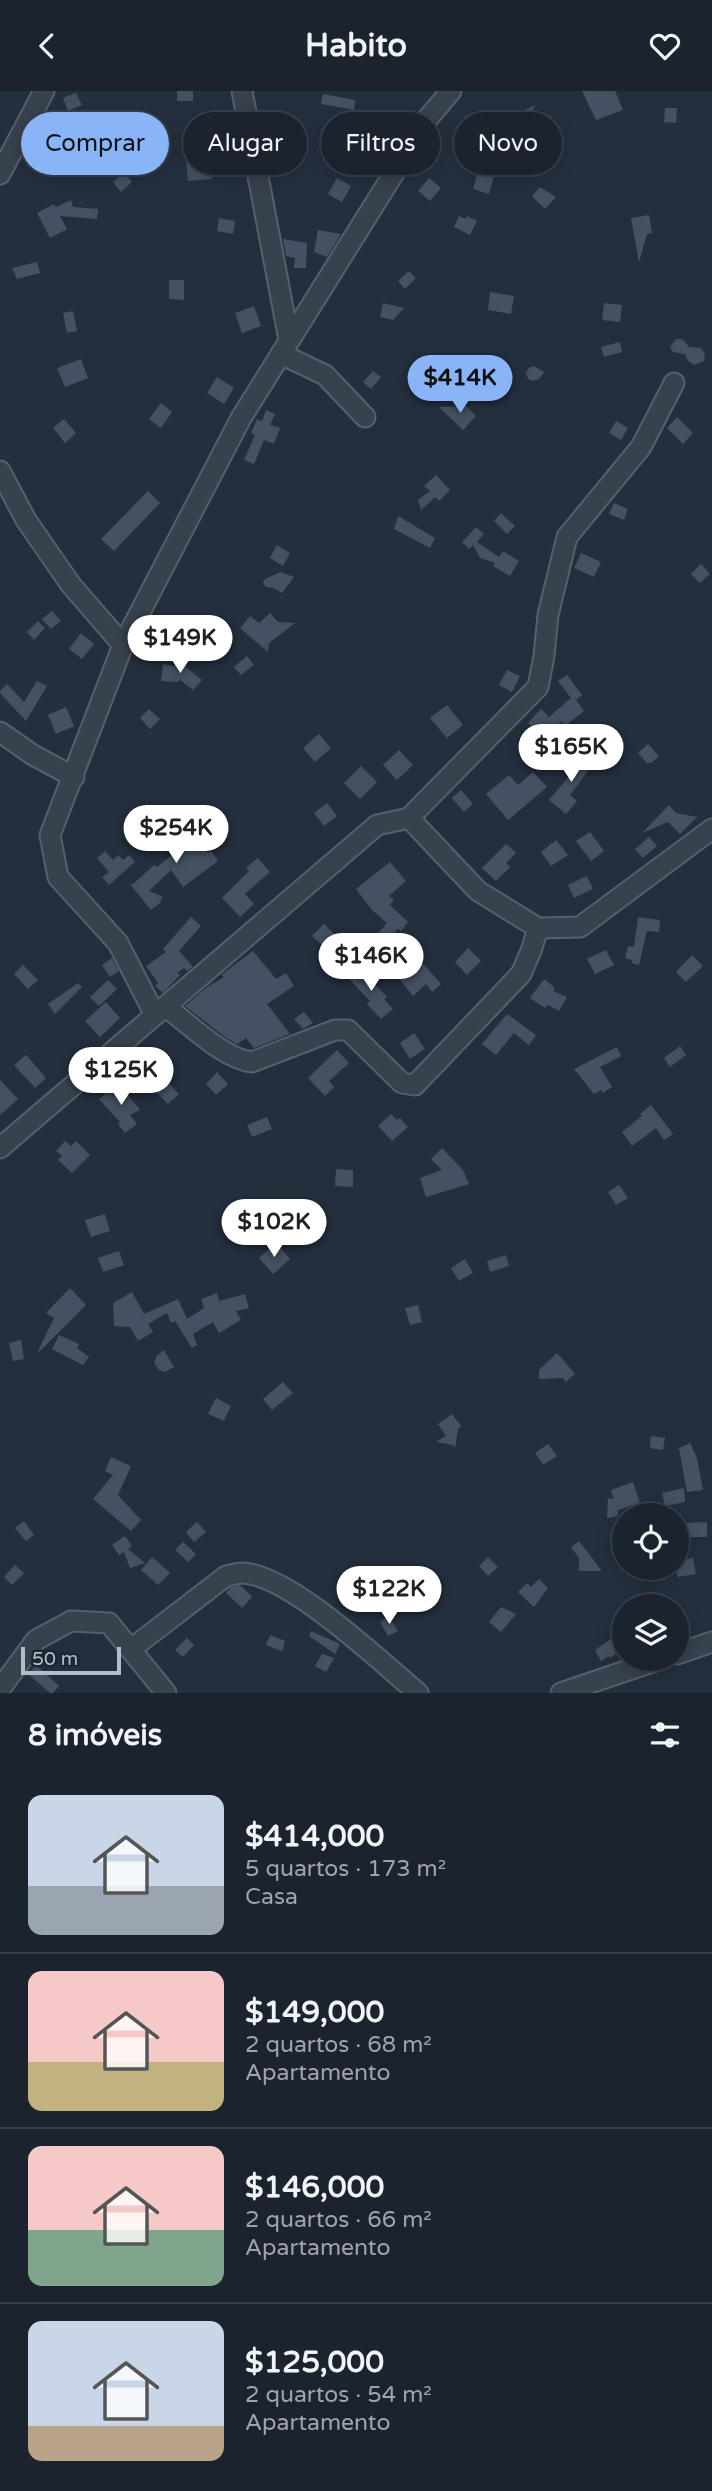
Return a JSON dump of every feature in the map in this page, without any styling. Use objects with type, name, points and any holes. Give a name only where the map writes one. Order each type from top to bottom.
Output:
[{"type":"street","points":[[0,174],[44,91]]},
{"type":"street","points":[[242,91],[285,347],[325,375],[365,417]]},
{"type":"street","points":[[451,91],[429,117],[241,418],[122,645],[50,835],[58,877],[118,943],[161,1011],[244,1061],[252,1062],[335,1030],[348,1030],[402,1083],[415,1085],[521,974],[538,928]]},
{"type":"street","points":[[0,1148],[377,825],[409,818],[538,687],[548,615],[567,537],[640,447],[674,383]]},
{"type":"street","points":[[0,471],[26,520],[71,585],[122,645]]},
{"type":"street","points":[[0,732],[33,755],[74,777]]},
{"type":"street","points":[[409,818],[478,891],[538,928],[580,927],[707,841]]},
{"type":"street","points":[[131,1649],[226,1576],[240,1573],[256,1575],[291,1593],[342,1627],[418,1693]]},
{"type":"street","points":[[0,1689],[36,1640],[71,1621],[109,1623],[166,1693]]},
{"type":"street","points":[[689,1650],[712,1642]]},
{"type":"street","points":[[561,1693],[626,1671]]},
{"type":"building","points":[[177,91],[193,91],[193,101],[177,101]]},
{"type":"building","points":[[582,91],[615,91],[623,110],[596,120]]},
{"type":"building","points":[[76,93],[82,105],[68,111],[63,98]]},
{"type":"building","points":[[323,94],[355,100],[354,110],[321,104]]},
{"type":"building","points":[[535,105],[532,112],[520,112]]},
{"type":"building","points":[[665,108],[677,108],[676,123],[664,122]]},
{"type":"building","points":[[126,175],[132,182],[121,192],[113,182]]},
{"type":"building","points":[[187,175],[212,175],[212,179],[188,181]]},
{"type":"building","points":[[477,175],[494,176],[489,194],[473,189]]},
{"type":"building","points":[[337,178],[351,186],[342,202],[328,194]]},
{"type":"building","points":[[429,178],[441,188],[430,201],[418,191]]},
{"type":"building","points":[[540,187],[556,197],[545,209],[532,196]]},
{"type":"building","points":[[71,200],[73,207],[98,209],[97,219],[60,216],[67,229],[50,238],[37,213],[54,204],[56,207]]},
{"type":"building","points":[[649,215],[652,233],[647,234],[639,262],[631,218]]},
{"type":"building","points":[[459,216],[466,219],[467,216],[477,221],[470,235],[454,227]]},
{"type":"building","points":[[219,218],[235,221],[233,234],[217,231]]},
{"type":"building","points":[[318,230],[341,234],[327,257],[314,252]]},
{"type":"building","points":[[283,239],[307,243],[306,268],[294,268],[295,258],[286,256]]},
{"type":"building","points":[[37,262],[40,273],[17,279],[12,268]]},
{"type":"building","points":[[409,271],[416,278],[405,289],[398,281]]},
{"type":"building","points":[[169,280],[184,280],[184,300],[169,299]]},
{"type":"building","points":[[490,292],[514,296],[511,314],[488,310]]},
{"type":"building","points":[[383,303],[404,308],[393,320],[380,317]]},
{"type":"building","points":[[604,303],[622,305],[620,322],[602,320]]},
{"type":"building","points":[[254,306],[261,326],[242,333],[235,313]]},
{"type":"building","points":[[73,311],[77,331],[67,333],[63,313]]},
{"type":"building","points":[[676,339],[682,339],[689,347],[701,348],[705,354],[704,361],[694,365],[688,361],[685,354],[673,352],[670,347]]},
{"type":"building","points":[[620,342],[622,352],[604,357],[601,347]]},
{"type":"building","points":[[81,359],[88,378],[65,387],[57,368]]},
{"type":"building","points":[[534,366],[544,372],[539,379],[533,381],[528,379],[526,373]]},
{"type":"building","points":[[373,371],[381,377],[371,389],[363,382]]},
{"type":"building","points":[[217,377],[234,388],[224,404],[207,393]]},
{"type":"building","points":[[161,403],[172,412],[161,428],[149,419]]},
{"type":"building","points":[[466,406],[476,416],[463,430],[439,407]]},
{"type":"building","points":[[266,410],[275,414],[270,425],[280,428],[274,444],[264,440],[254,464],[244,460],[255,435],[251,433],[257,419],[262,421]]},
{"type":"building","points":[[677,417],[693,433],[683,444],[667,428]]},
{"type":"building","points":[[64,419],[76,433],[65,443],[53,428]]},
{"type":"building","points":[[616,421],[628,428],[621,440],[609,433]]},
{"type":"building","points":[[436,475],[450,490],[439,501],[435,497],[421,510],[418,500],[430,491],[424,486]]},
{"type":"building","points":[[148,491],[160,503],[114,551],[101,539]]},
{"type":"building","points":[[614,503],[628,509],[624,520],[609,514]]},
{"type":"building","points":[[501,513],[515,526],[507,534],[494,521]]},
{"type":"building","points":[[398,516],[435,538],[430,548],[394,529]]},
{"type":"building","points":[[476,527],[484,534],[477,542],[499,557],[503,551],[519,561],[510,576],[493,566],[495,563],[480,558],[473,545],[469,549],[462,542]]},
{"type":"building","points":[[277,545],[290,553],[283,566],[270,558]]},
{"type":"building","points":[[581,553],[601,562],[594,577],[574,568]]},
{"type":"building","points":[[701,564],[710,574],[700,583],[691,574]]},
{"type":"building","points":[[281,572],[294,577],[282,593],[266,587],[263,583],[265,579]]},
{"type":"building","points":[[52,611],[61,621],[51,629],[42,619]]},
{"type":"building","points":[[270,613],[278,622],[295,623],[269,643],[268,652],[240,628],[250,616],[259,623]]},
{"type":"building","points":[[38,621],[45,628],[34,640],[27,632]]},
{"type":"building","points":[[81,633],[94,644],[82,659],[69,649]]},
{"type":"building","points":[[247,656],[254,665],[241,675],[234,667]]},
{"type":"building","points":[[178,661],[202,680],[193,690],[180,680],[161,681],[163,664],[174,666]]},
{"type":"building","points":[[507,670],[520,676],[512,692],[499,685]]},
{"type":"building","points":[[567,675],[582,695],[576,700],[584,711],[565,726],[561,721],[545,739],[528,723],[541,709],[549,717],[571,698],[558,681]]},
{"type":"building","points":[[37,681],[47,686],[26,721],[0,691],[7,684],[24,702]]},
{"type":"building","points":[[447,705],[463,725],[447,738],[430,718]]},
{"type":"building","points":[[66,707],[74,726],[56,734],[48,715]]},
{"type":"building","points":[[149,709],[160,719],[150,729],[140,718]]},
{"type":"building","points":[[319,734],[331,748],[315,762],[303,748]]},
{"type":"building","points":[[648,744],[659,756],[651,763],[647,763],[638,753]]},
{"type":"building","points":[[399,750],[413,765],[397,780],[383,765]]},
{"type":"building","points":[[579,753],[594,763],[570,795],[577,801],[566,814],[549,800],[571,774],[566,771]]},
{"type":"building","points":[[361,766],[377,782],[360,799],[344,783]]},
{"type":"building","points":[[533,772],[547,787],[508,820],[486,794],[509,775],[518,785]]},
{"type":"building","points":[[461,790],[473,804],[464,812],[452,798]]},
{"type":"building","points":[[327,803],[337,816],[324,826],[314,813]]},
{"type":"building","points":[[669,805],[676,813],[697,817],[680,834],[668,822],[642,833]]},
{"type":"building","points":[[178,819],[218,861],[183,887],[171,870],[149,891],[162,896],[160,903],[151,910],[129,883],[132,885],[154,865],[157,867],[174,853],[168,846],[171,844]]},
{"type":"building","points":[[590,832],[604,851],[591,861],[576,841]]},
{"type":"building","points":[[649,837],[657,846],[643,858],[635,849]]},
{"type":"building","points":[[556,840],[568,855],[551,866],[541,852]]},
{"type":"building","points":[[506,844],[516,853],[506,863],[510,867],[496,881],[482,868]]},
{"type":"building","points":[[105,851],[113,860],[118,855],[123,860],[129,855],[135,862],[109,885],[102,877],[109,872],[97,858]]},
{"type":"building","points":[[258,858],[270,872],[245,894],[254,904],[240,917],[222,898],[249,871],[246,868]]},
{"type":"building","points":[[390,862],[406,881],[389,896],[394,900],[390,905],[408,922],[387,941],[378,933],[387,923],[372,910],[356,889]]},
{"type":"building","points":[[587,876],[593,889],[574,898],[568,885]]},
{"type":"building","points":[[191,917],[201,926],[179,951],[193,967],[187,971],[184,968],[177,973],[180,975],[163,993],[155,986],[158,983],[146,966],[166,952],[163,949]]},
{"type":"building","points":[[638,917],[660,920],[659,932],[647,931],[639,965],[625,958],[628,946],[634,947]]},
{"type":"building","points":[[324,924],[337,937],[325,948],[312,936]]},
{"type":"building","points":[[468,948],[481,961],[467,975],[455,962]]},
{"type":"building","points":[[333,950],[342,955],[348,967],[332,964]]},
{"type":"building","points":[[606,950],[614,965],[595,974],[587,959]]},
{"type":"building","points":[[253,951],[276,979],[286,973],[294,986],[267,1004],[290,1034],[254,1048],[246,1038],[237,1044],[225,1037],[185,1006]]},
{"type":"building","points":[[692,955],[703,966],[686,982],[676,972]]},
{"type":"building","points":[[112,958],[119,971],[110,977],[102,965]]},
{"type":"building","points":[[419,959],[441,984],[432,992],[426,984],[413,996],[393,971],[401,963],[408,969]]},
{"type":"building","points":[[23,965],[38,980],[28,989],[14,974]]},
{"type":"building","points":[[359,967],[387,997],[384,999],[393,1009],[381,1019],[367,1004],[370,1001],[348,978]]},
{"type":"building","points":[[544,979],[555,988],[553,991],[567,997],[559,1011],[548,1005],[545,1008],[530,998]]},
{"type":"building","points":[[108,980],[117,989],[99,1006],[90,997]]},
{"type":"building","points":[[78,983],[82,987],[55,1014],[48,1004]]},
{"type":"building","points":[[106,1002],[120,1018],[100,1037],[85,1021]]},
{"type":"building","points":[[304,1012],[313,1023],[303,1029],[294,1019]]},
{"type":"building","points":[[507,1014],[536,1035],[529,1045],[514,1033],[496,1055],[482,1044]]},
{"type":"building","points":[[414,1033],[425,1049],[410,1059],[400,1043]]},
{"type":"building","points":[[680,1046],[686,1055],[670,1067],[664,1058]]},
{"type":"building","points":[[617,1047],[621,1056],[600,1067],[612,1087],[603,1093],[601,1090],[594,1094],[574,1069]]},
{"type":"building","points":[[337,1050],[349,1063],[329,1081],[334,1087],[325,1096],[308,1078]]},
{"type":"building","points":[[26,1055],[46,1078],[35,1088],[14,1065]]},
{"type":"building","points":[[146,1058],[179,1094],[168,1104],[134,1070]]},
{"type":"building","points":[[217,1072],[228,1084],[216,1095],[206,1084]]},
{"type":"building","points":[[0,1080],[18,1099],[0,1115]]},
{"type":"building","points":[[115,1085],[119,1085],[140,1110],[130,1115],[137,1124],[125,1133],[118,1124],[120,1122],[99,1099]]},
{"type":"building","points":[[651,1105],[673,1134],[664,1140],[656,1128],[632,1146],[622,1132]]},
{"type":"building","points":[[391,1114],[397,1120],[400,1118],[408,1127],[392,1141],[378,1126]]},
{"type":"building","points":[[267,1117],[272,1129],[252,1137],[247,1125]]},
{"type":"building","points":[[65,1141],[71,1146],[76,1141],[90,1155],[72,1173],[58,1160],[62,1156],[56,1151]]},
{"type":"building","points":[[442,1148],[463,1170],[469,1184],[426,1197],[420,1178],[442,1170],[431,1159]]},
{"type":"building","points":[[336,1169],[353,1170],[353,1187],[335,1186]]},
{"type":"building","points":[[619,1185],[628,1198],[616,1205],[608,1192]]},
{"type":"building","points":[[105,1214],[110,1231],[91,1237],[85,1220]]},
{"type":"building","points":[[276,1243],[290,1259],[273,1274],[259,1258]]},
{"type":"building","points":[[119,1251],[124,1265],[103,1272],[98,1258]]},
{"type":"building","points":[[506,1255],[509,1266],[490,1272],[487,1261]]},
{"type":"building","points":[[465,1259],[473,1273],[459,1281],[451,1268]]},
{"type":"building","points":[[70,1288],[86,1305],[39,1352],[54,1318],[46,1313]]},
{"type":"building","points":[[132,1292],[144,1314],[178,1299],[187,1319],[204,1308],[201,1299],[217,1293],[219,1301],[245,1294],[249,1308],[236,1311],[241,1320],[219,1333],[213,1322],[193,1334],[197,1345],[192,1348],[175,1321],[171,1323],[167,1313],[148,1324],[153,1332],[138,1341],[130,1327],[114,1326],[113,1303]]},
{"type":"building","points":[[418,1305],[422,1322],[410,1325],[405,1308]]},
{"type":"building","points":[[59,1335],[79,1344],[77,1348],[89,1357],[83,1365],[52,1349]]},
{"type":"building","points":[[21,1340],[24,1359],[13,1361],[9,1343]]},
{"type":"building","points":[[164,1350],[174,1367],[165,1372],[158,1369],[154,1362],[157,1355]]},
{"type":"building","points":[[557,1353],[575,1374],[566,1382],[563,1378],[539,1379],[539,1370]]},
{"type":"building","points":[[283,1382],[293,1393],[272,1410],[263,1399]]},
{"type":"building","points":[[216,1398],[231,1406],[224,1421],[208,1414]]},
{"type":"building","points":[[452,1414],[461,1426],[458,1429],[455,1448],[453,1445],[436,1442],[446,1436],[438,1424]]},
{"type":"building","points":[[651,1436],[665,1438],[663,1450],[650,1448]]},
{"type":"building","points":[[690,1443],[697,1458],[703,1490],[687,1492],[679,1448]]},
{"type":"building","points":[[548,1444],[557,1456],[543,1465],[535,1453]]},
{"type":"building","points":[[111,1457],[131,1466],[118,1495],[141,1520],[131,1531],[93,1499],[113,1475],[105,1471]]},
{"type":"building","points":[[633,1482],[640,1503],[612,1503],[612,1517],[607,1518],[608,1498],[614,1499],[611,1490]]},
{"type":"building","points":[[684,1488],[685,1502],[664,1503],[662,1493]]},
{"type":"building","points":[[24,1521],[34,1535],[26,1541],[15,1528]]},
{"type":"building","points":[[197,1522],[206,1532],[194,1542],[186,1532]]},
{"type":"building","points":[[707,1522],[707,1537],[689,1537],[689,1523]]},
{"type":"building","points":[[125,1536],[132,1546],[128,1549],[145,1563],[130,1568],[124,1552],[119,1555],[112,1545]]},
{"type":"building","points":[[579,1541],[602,1571],[579,1571],[579,1558],[571,1547]]},
{"type":"building","points":[[183,1542],[196,1554],[188,1562],[175,1550]]},
{"type":"building","points":[[152,1557],[170,1573],[158,1585],[141,1570]]},
{"type":"building","points":[[488,1557],[498,1567],[488,1576],[479,1566]]},
{"type":"building","points":[[693,1558],[696,1574],[689,1575],[689,1559]]},
{"type":"building","points":[[15,1565],[24,1573],[12,1585],[4,1577]]},
{"type":"building","points":[[539,1579],[548,1588],[534,1607],[518,1592],[527,1583],[531,1587]]},
{"type":"building","points":[[240,1585],[252,1597],[242,1608],[226,1593],[231,1587]]},
{"type":"building","points":[[501,1607],[516,1614],[501,1632],[489,1622]]},
{"type":"building","points":[[389,1616],[398,1631],[388,1636],[380,1622]]},
{"type":"building","points":[[311,1631],[340,1644],[335,1654],[309,1636]]},
{"type":"building","points":[[270,1635],[285,1641],[282,1651],[266,1645]]},
{"type":"building","points":[[187,1638],[194,1645],[183,1657],[175,1650]]},
{"type":"building","points":[[612,1638],[610,1658],[609,1656],[601,1661],[595,1650]]},
{"type":"building","points":[[322,1654],[334,1658],[326,1672],[315,1666]]},
{"type":"building","points":[[36,1665],[59,1686],[53,1693],[28,1674]]}]
